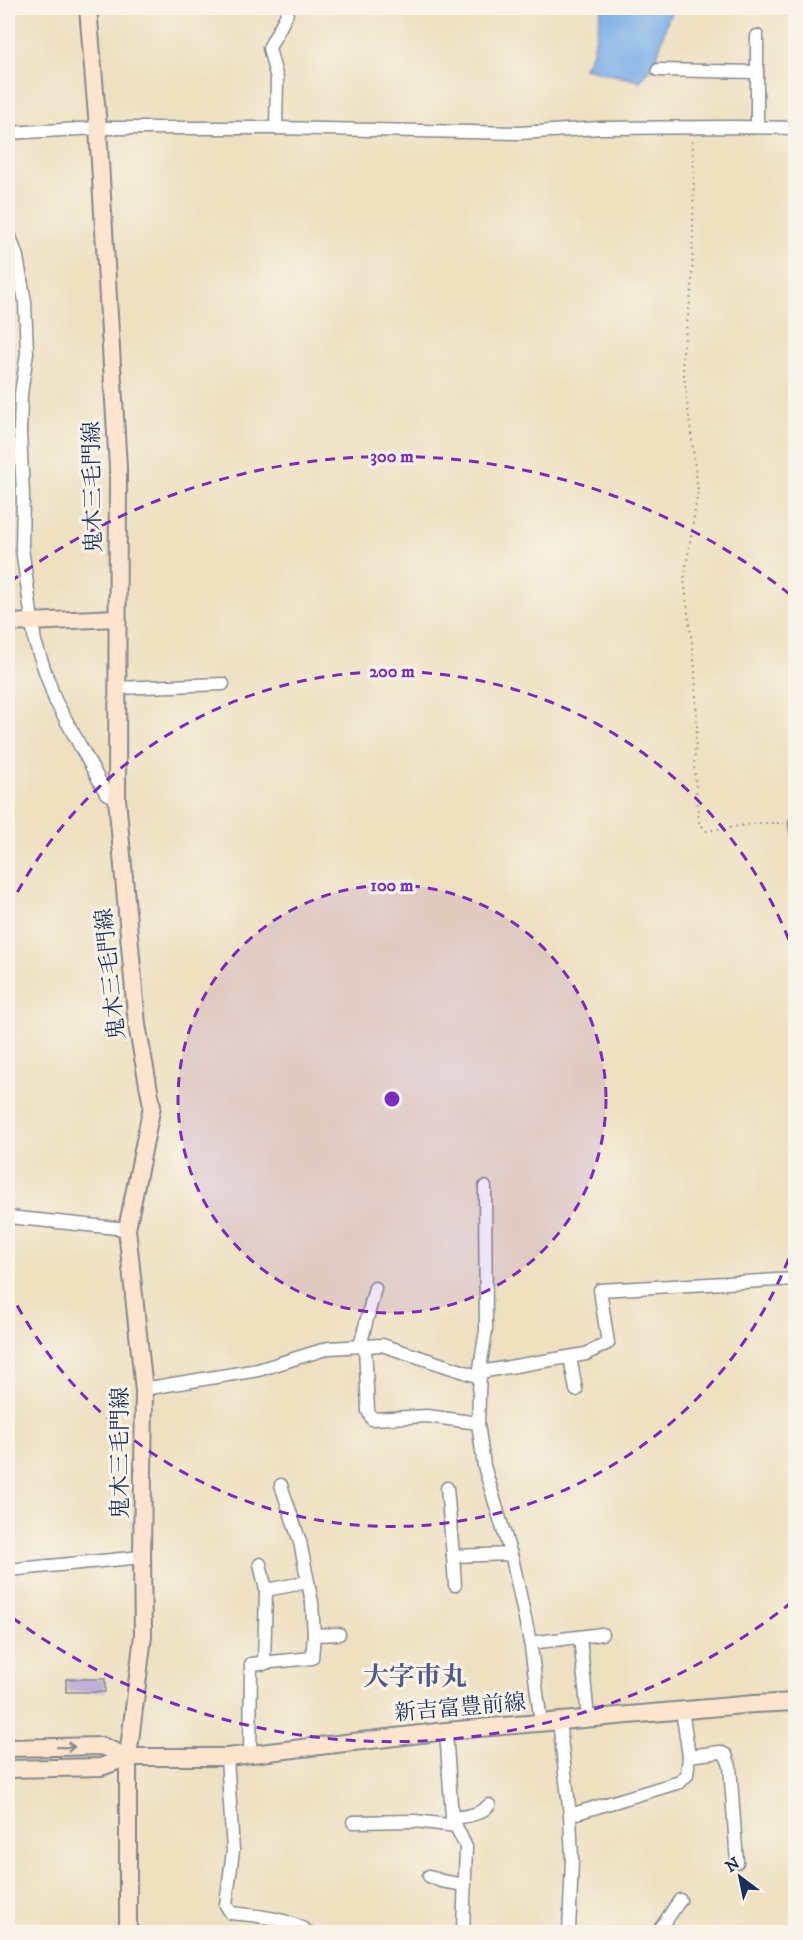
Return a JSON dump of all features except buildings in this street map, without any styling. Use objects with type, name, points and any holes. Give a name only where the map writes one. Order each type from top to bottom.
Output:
[{"type":"main road","name":"鬼木三毛門線","points":[[88,8],[98,128],[118,468],[117,798],[137,1025],[152,1106],[127,1229],[143,1389],[143,1636],[128,1757],[128,1932]]},
{"type":"main road","points":[[8,622],[117,618]]},
{"type":"main road","name":"新吉富豊前線","points":[[8,1769],[101,1767],[128,1757],[227,1757],[446,1731],[795,1702]]},
{"type":"main road","name":"新吉富豊前線","points":[[8,1748],[102,1746],[128,1757]]},
{"type":"street","points":[[276,128],[277,79],[268,48],[288,8]]},
{"type":"street","points":[[757,36],[757,127]]},
{"type":"street","points":[[658,70],[758,72]]},
{"type":"street","points":[[8,133],[98,128],[276,128],[519,133],[600,128],[795,128]]},
{"type":"street","points":[[8,231],[17,257],[25,302],[27,353],[21,394],[20,432],[23,495],[22,548],[34,621],[35,642],[55,700],[106,793],[117,798]]},
{"type":"street","points":[[117,688],[223,684]]},
{"type":"street","points":[[795,823],[795,830]]},
{"type":"street","points":[[485,1187],[486,1330],[480,1375],[478,1423],[484,1466],[511,1554],[530,1643],[541,1724]]},
{"type":"street","points":[[8,1217],[127,1229]]},
{"type":"street","points":[[143,1389],[258,1370],[329,1348],[382,1345],[480,1375],[586,1354],[608,1344],[600,1290],[795,1279]]},
{"type":"street","points":[[375,1288],[363,1346],[368,1411],[372,1419],[427,1416],[478,1423]]},
{"type":"street","points":[[570,1357],[576,1390]]},
{"type":"street","points":[[250,1754],[250,1664],[312,1658],[314,1635],[312,1603],[300,1542],[281,1485]]},
{"type":"street","points":[[447,1488],[455,1585]]},
{"type":"street","points":[[453,1556],[511,1554]]},
{"type":"street","points":[[8,1570],[142,1557]]},
{"type":"street","points":[[260,1564],[266,1590],[264,1664]]},
{"type":"street","points":[[266,1590],[308,1582]]},
{"type":"street","points":[[314,1635],[339,1634]]},
{"type":"street","points":[[530,1643],[602,1634]]},
{"type":"street","points":[[580,1637],[588,1718]]},
{"type":"street","points":[[570,1815],[680,1782],[687,1775],[689,1756],[682,1710]]},
{"type":"street","points":[[559,1721],[570,1815],[572,1860],[569,1932]]},
{"type":"street","points":[[446,1731],[449,1795],[454,1822],[466,1847],[463,1932]]},
{"type":"street","points":[[689,1756],[720,1752],[726,1755],[730,1766],[737,1862]]},
{"type":"street","points":[[227,1757],[233,1851],[226,1905],[231,1913],[275,1919],[308,1932]]},
{"type":"street","points":[[353,1822],[454,1822],[482,1813],[489,1805]]},
{"type":"street","points":[[429,1876],[441,1881],[465,1885]]},
{"type":"street","points":[[658,1932],[680,1900]]},
{"type":"path","points":[[692,128],[694,170],[692,287],[682,359],[698,491],[684,580],[695,668],[697,727],[694,765],[699,823],[707,831],[759,823],[795,823]]},
{"type":"water","points":[[602,8],[674,8],[667,22],[656,60],[640,81],[584,68],[593,51]]},
{"type":"district","name":"大字市丸","points":[[415,1677]]}]
